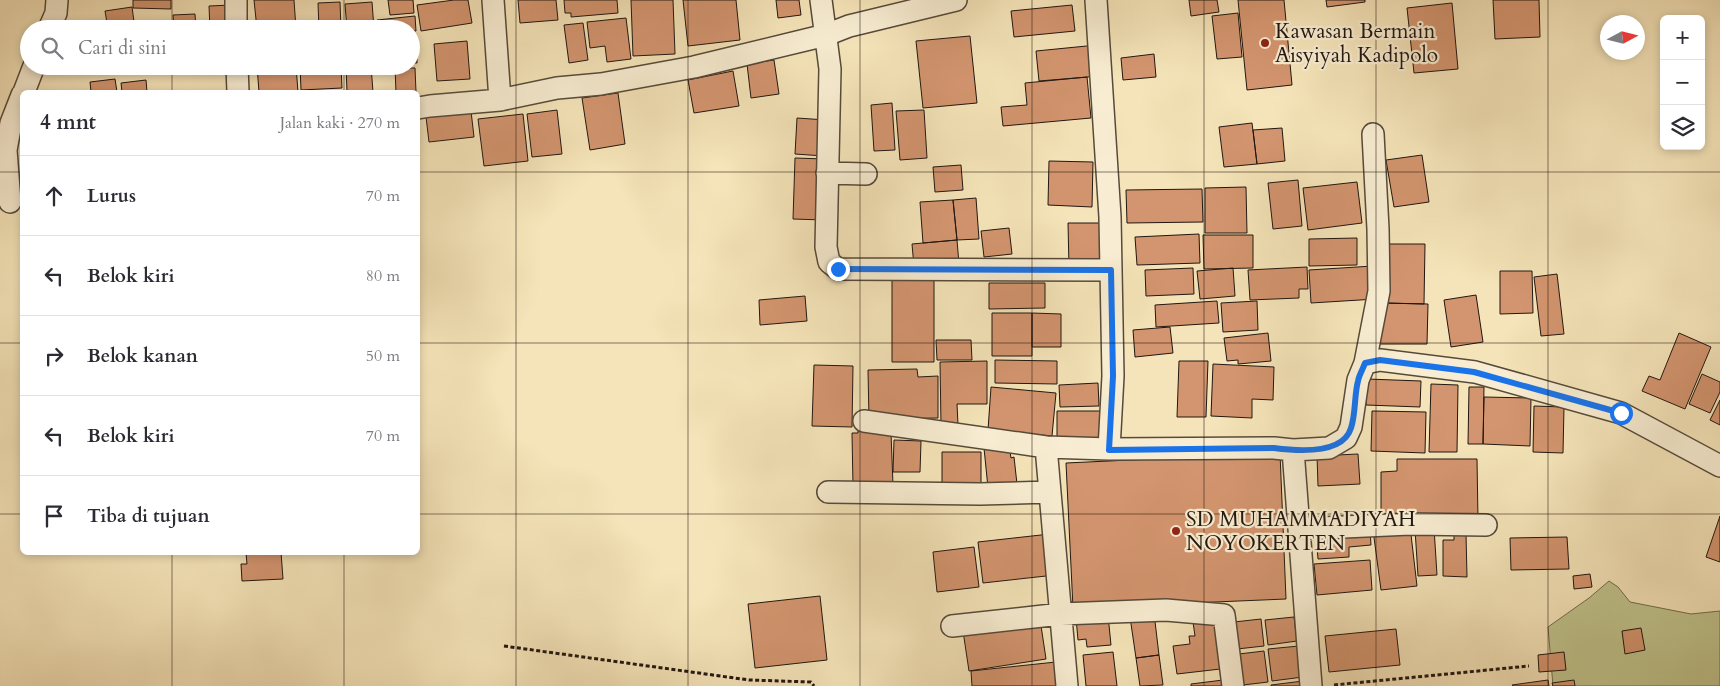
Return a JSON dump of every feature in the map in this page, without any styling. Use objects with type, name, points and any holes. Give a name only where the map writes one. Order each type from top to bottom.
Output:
[{"type":"street","points":[[53,20],[56,13],[57,0]]},
{"type":"street","points":[[236,0],[236,20]]},
{"type":"street","points":[[493,0],[500,100]]},
{"type":"street","points":[[821,0],[830,69],[826,247],[829,262],[838,269],[1111,270]]},
{"type":"street","points":[[420,108],[500,100],[557,88],[601,84],[694,67],[826,35],[849,26],[956,0]]},
{"type":"street","points":[[1096,0],[1110,216],[1113,376],[1109,450]]},
{"type":"street","points":[[25,90],[30,75]]},
{"type":"street","points":[[237,75],[238,90]]},
{"type":"street","points":[[11,201],[6,150],[11,123],[20,101]]},
{"type":"street","points":[[864,421],[1046,447],[1109,450],[1274,448],[1292,450],[1329,448],[1346,438],[1351,427],[1358,380],[1365,363],[1378,291],[1378,228],[1373,134]]},
{"type":"street","points":[[827,173],[866,174]]},
{"type":"street","points":[[1365,363],[1380,360],[1474,372],[1621,413],[1720,466]]},
{"type":"street","points":[[1046,447],[1067,686]]},
{"type":"street","points":[[1292,450],[1311,686]]},
{"type":"street","points":[[828,492],[980,494],[1049,492]]},
{"type":"street","points":[[1299,529],[1410,524],[1486,525]]},
{"type":"street","points":[[952,626],[1060,614],[1166,610],[1224,615],[1233,686]]},
{"type":"path","points":[[504,646],[749,680],[811,682],[814,686]]},
{"type":"path","points":[[1334,685],[1529,666]]},
{"type":"green space","points":[[1609,581],[1618,587],[1630,602],[1691,614],[1720,611],[1720,686],[1553,686],[1548,627],[1589,598]]},
{"type":"building","points":[[133,0],[171,0],[171,9],[133,8]]},
{"type":"building","points":[[254,0],[294,0],[295,20],[256,20]]},
{"type":"building","points":[[388,0],[413,0],[414,13],[390,15]]},
{"type":"building","points":[[468,0],[472,23],[421,31],[417,5]]},
{"type":"building","points":[[518,0],[556,0],[558,20],[520,23]]},
{"type":"building","points":[[564,0],[617,0],[618,13],[571,17],[571,13],[565,13]]},
{"type":"building","points":[[631,0],[673,0],[675,54],[633,56]]},
{"type":"building","points":[[683,0],[736,0],[740,40],[688,46]]},
{"type":"building","points":[[776,0],[799,0],[801,15],[778,18]]},
{"type":"building","points":[[1189,0],[1217,0],[1219,12],[1191,16]]},
{"type":"building","name":"Kawasan Bermain Aisyiyah Kadipolo","points":[[1238,0],[1284,0],[1292,85],[1247,90]]},
{"type":"building","points":[[1326,0],[1365,0],[1365,2],[1327,7]]},
{"type":"building","points":[[1493,0],[1539,0],[1540,37],[1495,39]]},
{"type":"building","points":[[340,2],[341,20],[319,20],[318,3]]},
{"type":"building","points":[[372,2],[373,20],[346,20],[345,4]]},
{"type":"building","points":[[1452,3],[1458,69],[1414,73],[1407,8]]},
{"type":"building","points":[[231,5],[232,20],[210,20],[209,6]]},
{"type":"building","points":[[1072,5],[1075,31],[1014,37],[1011,11]]},
{"type":"building","points":[[132,7],[134,20],[106,20],[105,11]]},
{"type":"building","points":[[1238,13],[1242,57],[1217,59],[1212,16]]},
{"type":"building","points":[[195,14],[195,20],[173,20],[173,15]]},
{"type":"building","points":[[415,16],[415,20],[377,20]]},
{"type":"building","points":[[626,18],[631,59],[607,62],[605,46],[590,48],[587,22]]},
{"type":"building","points":[[583,23],[588,60],[569,63],[564,25]]},
{"type":"building","points":[[970,36],[977,103],[923,108],[916,41]]},
{"type":"building","points":[[467,41],[470,79],[437,81],[434,44]]},
{"type":"building","points":[[1097,45],[1100,76],[1039,81],[1036,51]]},
{"type":"building","points":[[1154,54],[1156,77],[1123,80],[1121,58]]},
{"type":"building","points":[[774,60],[779,94],[751,98],[747,64]]},
{"type":"building","points":[[733,71],[739,106],[694,113],[688,80]]},
{"type":"building","points":[[258,75],[297,75],[298,90],[259,90]]},
{"type":"building","points":[[300,75],[341,75],[342,88],[301,90]]},
{"type":"building","points":[[346,75],[372,75],[373,90],[347,90]]},
{"type":"building","points":[[395,75],[415,75],[416,90],[396,90]]},
{"type":"building","points":[[1087,77],[1091,118],[1003,126],[1001,107],[1027,105],[1025,83]]},
{"type":"building","points":[[115,79],[117,90],[91,90],[90,82]]},
{"type":"building","points":[[146,80],[147,90],[122,90],[121,83]]},
{"type":"building","points":[[618,93],[625,144],[590,150],[582,98]]},
{"type":"building","points":[[892,103],[895,150],[874,151],[871,105]]},
{"type":"building","points":[[557,110],[562,154],[532,157],[527,114]]},
{"type":"building","points":[[924,110],[927,158],[900,160],[896,111]]},
{"type":"building","points":[[471,111],[474,137],[429,142],[426,117]]},
{"type":"building","points":[[523,114],[528,161],[484,166],[478,119]]},
{"type":"building","points":[[797,118],[826,120],[824,156],[795,154]]},
{"type":"building","points":[[1252,123],[1257,164],[1224,167],[1219,127]]},
{"type":"building","points":[[1282,128],[1285,161],[1257,164],[1253,130]]},
{"type":"building","points":[[1422,155],[1429,202],[1394,207],[1386,160]]},
{"type":"building","points":[[795,158],[825,159],[824,220],[793,219]]},
{"type":"building","points":[[1049,161],[1093,162],[1092,207],[1048,205]]},
{"type":"building","points":[[961,165],[963,190],[935,192],[933,167]]},
{"type":"building","points":[[1298,180],[1302,226],[1273,229],[1268,183]]},
{"type":"building","points":[[1357,182],[1362,223],[1308,230],[1303,188]]},
{"type":"building","points":[[1246,187],[1247,233],[1205,233],[1205,188]]},
{"type":"building","points":[[1202,189],[1203,222],[1127,223],[1126,190]]},
{"type":"building","points":[[976,198],[979,239],[957,240],[953,200]]},
{"type":"building","points":[[953,200],[957,240],[923,243],[920,202]]},
{"type":"building","points":[[1068,223],[1105,223],[1106,267],[1069,267]]},
{"type":"building","points":[[1009,228],[1012,254],[984,257],[981,231]]},
{"type":"building","points":[[1199,234],[1200,263],[1137,265],[1135,237]]},
{"type":"building","points":[[1203,235],[1253,235],[1253,268],[1204,269]]},
{"type":"building","points":[[1357,238],[1357,265],[1309,266],[1309,239]]},
{"type":"building","points":[[957,240],[959,264],[914,267],[912,244]]},
{"type":"building","points":[[1389,244],[1425,244],[1424,304],[1388,303]]},
{"type":"building","points":[[1373,266],[1376,299],[1311,303],[1309,270]]},
{"type":"building","points":[[1307,267],[1308,289],[1299,289],[1299,298],[1250,300],[1248,270]]},
{"type":"building","points":[[1193,268],[1194,294],[1146,296],[1145,270]]},
{"type":"building","points":[[1233,268],[1235,296],[1200,299],[1197,271]]},
{"type":"building","points":[[1500,271],[1532,271],[1533,313],[1500,314]]},
{"type":"building","points":[[1557,274],[1564,334],[1541,336],[1534,277]]},
{"type":"building","points":[[934,275],[934,362],[892,362],[892,276]]},
{"type":"building","points":[[989,283],[1045,283],[1045,308],[989,309]]},
{"type":"building","points":[[1476,295],[1483,342],[1451,347],[1444,300]]},
{"type":"building","points":[[805,296],[807,321],[760,325],[759,300]]},
{"type":"building","points":[[1217,301],[1219,323],[1156,327],[1155,305]]},
{"type":"building","points":[[1257,301],[1258,330],[1223,332],[1221,303]]},
{"type":"building","points":[[1379,303],[1428,304],[1427,344],[1378,344]]},
{"type":"building","points":[[992,313],[1032,313],[1032,356],[992,356]]},
{"type":"building","points":[[1032,313],[1061,314],[1061,347],[1032,347]]},
{"type":"building","points":[[1170,327],[1173,353],[1135,357],[1133,330]]},
{"type":"building","points":[[1268,333],[1271,361],[1238,364],[1238,360],[1227,361],[1224,338]]},
{"type":"building","points":[[1679,333],[1711,347],[1685,409],[1642,391],[1649,376],[1660,380]]},
{"type":"building","points":[[936,340],[971,340],[972,360],[937,360]]},
{"type":"building","points":[[995,360],[1057,361],[1057,384],[995,383]]},
{"type":"building","points":[[987,361],[987,404],[957,404],[958,425],[941,425],[940,362]]},
{"type":"building","points":[[1179,361],[1208,361],[1206,417],[1177,417]]},
{"type":"building","points":[[1213,364],[1274,367],[1273,400],[1252,399],[1252,418],[1211,416]]},
{"type":"building","points":[[814,365],[853,366],[852,427],[812,426]]},
{"type":"building","points":[[917,369],[918,377],[938,376],[938,418],[869,419],[868,370]]},
{"type":"building","points":[[1702,374],[1720,382],[1720,392],[1710,413],[1689,404]]},
{"type":"building","points":[[1367,379],[1421,381],[1420,407],[1366,405]]},
{"type":"building","points":[[1098,383],[1099,406],[1060,407],[1059,385]]},
{"type":"building","points":[[1431,384],[1458,385],[1457,452],[1429,452]]},
{"type":"building","points":[[991,387],[1056,393],[1052,436],[988,430]]},
{"type":"building","points":[[1469,387],[1484,387],[1483,444],[1468,444]]},
{"type":"building","points":[[1484,397],[1531,398],[1530,446],[1483,444]]},
{"type":"building","points":[[1720,400],[1720,425],[1710,420]]},
{"type":"building","points":[[1534,406],[1564,407],[1563,453],[1533,452]]},
{"type":"building","points":[[1057,411],[1101,411],[1101,443],[1057,444]]},
{"type":"building","points":[[1372,411],[1426,412],[1425,453],[1371,451]]},
{"type":"building","points":[[858,426],[891,433],[893,485],[853,486],[852,433],[858,433]]},
{"type":"building","points":[[894,440],[921,441],[920,472],[893,472]]},
{"type":"building","points":[[1009,445],[1011,458],[1014,457],[1017,484],[988,488],[984,448]]},
{"type":"building","points":[[942,452],[981,452],[981,485],[942,485]]},
{"type":"building","name":"SD MUHAMMADIYAH NOYOKERTEN","points":[[1280,453],[1286,599],[1073,608],[1066,463]]},
{"type":"building","points":[[1358,454],[1360,484],[1318,486],[1317,456]]},
{"type":"building","points":[[1397,459],[1477,459],[1478,520],[1381,521],[1381,472],[1397,471]]},
{"type":"building","points":[[1720,516],[1720,562],[1706,557]]},
{"type":"building","points":[[1410,526],[1417,586],[1381,590],[1373,530]]},
{"type":"building","points":[[1434,528],[1437,575],[1418,576],[1415,529]]},
{"type":"building","points":[[1370,530],[1371,545],[1349,547],[1349,557],[1318,559],[1316,535]]},
{"type":"building","points":[[1050,534],[1055,575],[983,583],[978,542]]},
{"type":"building","points":[[1454,534],[1466,534],[1467,577],[1443,576],[1443,540],[1454,540]]},
{"type":"building","points":[[1567,537],[1569,569],[1511,570],[1510,538]]},
{"type":"building","points":[[974,547],[979,587],[937,592],[933,552]]},
{"type":"building","points":[[246,555],[281,555],[283,579],[242,581],[241,564],[247,564]]},
{"type":"building","points":[[1370,560],[1372,590],[1317,595],[1314,564]]},
{"type":"building","points":[[1590,574],[1592,587],[1574,589],[1573,576]]},
{"type":"building","points":[[820,596],[827,660],[755,668],[748,604]]},
{"type":"building","points":[[1154,613],[1159,655],[1136,658],[1130,617]]},
{"type":"building","points":[[1108,615],[1111,645],[1087,647],[1086,639],[1078,640],[1076,618]]},
{"type":"building","points":[[1294,617],[1297,641],[1268,645],[1265,620]]},
{"type":"building","points":[[1224,618],[1229,668],[1177,674],[1173,646],[1190,644],[1189,636],[1195,636],[1193,622]]},
{"type":"building","points":[[1040,619],[1046,659],[969,671],[963,631]]},
{"type":"building","points":[[1261,619],[1264,646],[1237,649],[1234,622]]},
{"type":"building","points":[[1641,628],[1645,650],[1625,654],[1622,631]]},
{"type":"building","points":[[1396,629],[1400,665],[1329,672],[1325,636]]},
{"type":"building","points":[[1299,646],[1303,677],[1272,681],[1268,649]]},
{"type":"building","points":[[1264,651],[1268,682],[1243,685],[1239,654]]},
{"type":"building","points":[[1113,652],[1117,686],[1086,686],[1083,655]]},
{"type":"building","points":[[1564,652],[1566,670],[1539,672],[1538,655]]},
{"type":"building","points":[[1159,655],[1163,685],[1140,686],[1136,658]]},
{"type":"building","points":[[1056,662],[1059,686],[972,686],[971,671]]},
{"type":"building","points":[[1231,679],[1232,686],[1191,686],[1191,684]]},
{"type":"building","points":[[1548,680],[1549,686],[1512,685]]},
{"type":"building","points":[[1574,680],[1575,686],[1553,686],[1552,683]]},
{"type":"building","points":[[1303,681],[1303,686],[1271,686],[1271,685]]},
{"type":"place","name":"Kawasan Bermain Aisyiyah Kadipolo","points":[[1265,43]]},
{"type":"place","name":"SD MUHAMMADIYAH NOYOKERTEN","points":[[1176,531]]},
{"type":"route","points":[[838,269],[1111,270],[1113,376],[1109,450],[1274,448],[1292,450],[1329,448],[1346,438],[1351,427],[1358,380],[1365,363],[1380,360],[1474,372],[1621,413]]}]
